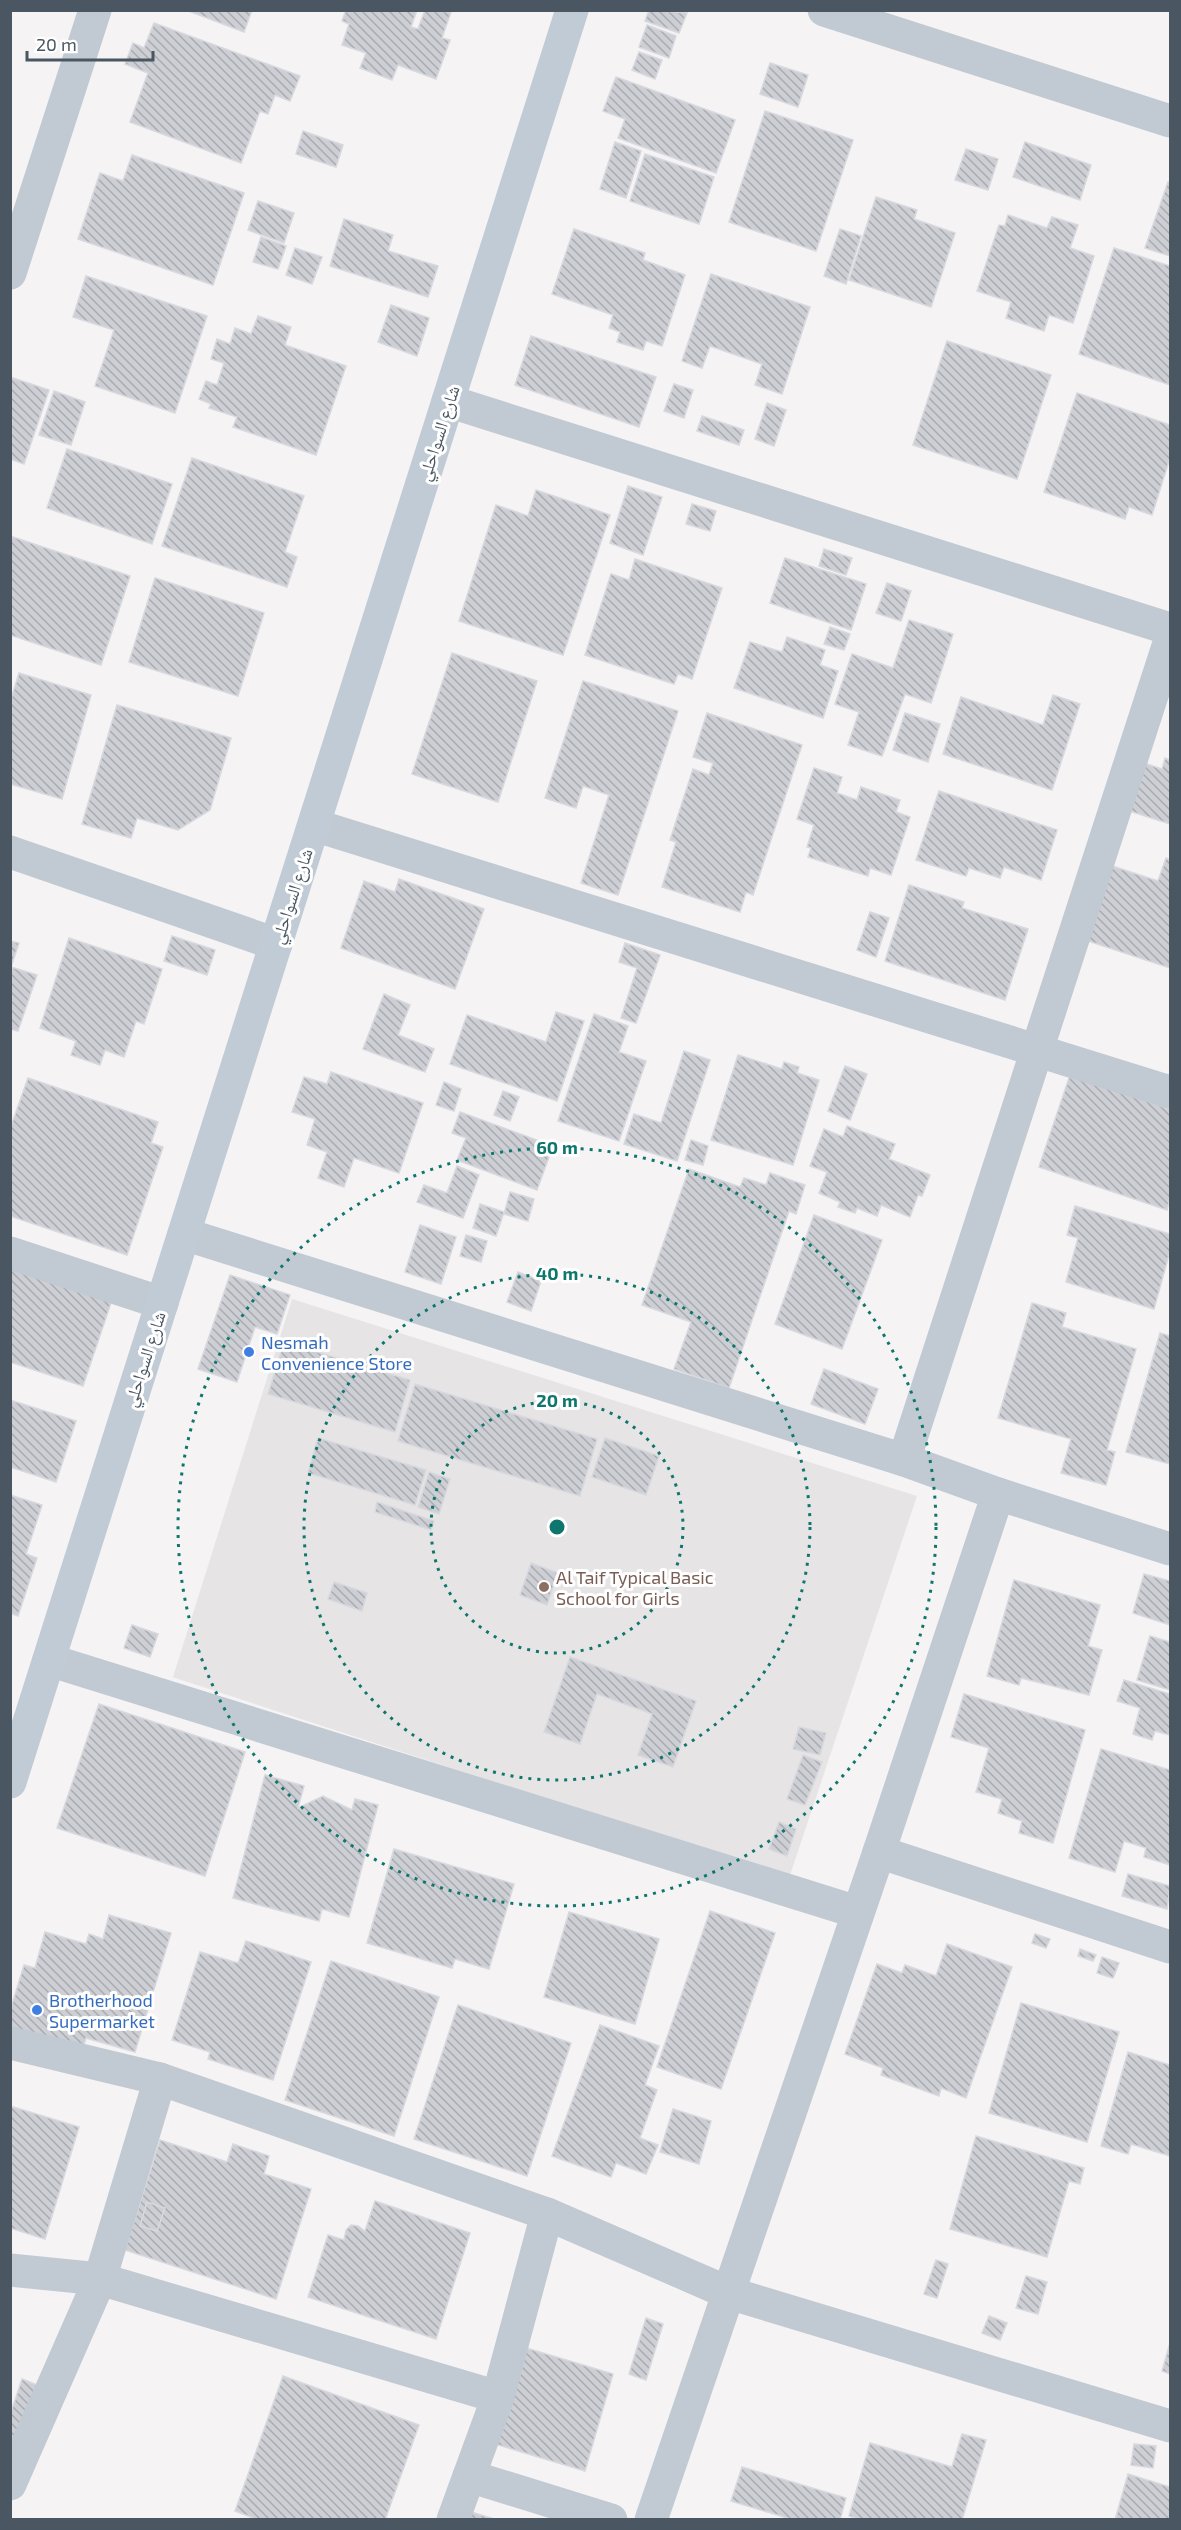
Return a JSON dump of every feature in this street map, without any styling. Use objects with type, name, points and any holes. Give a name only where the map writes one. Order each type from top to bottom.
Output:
[{"type":"street","points":[[10,273],[95,10]]},
{"type":"street","name":"شارع السواحلي","points":[[10,1782],[20,1717],[49,1660],[572,10]]},
{"type":"street","points":[[824,10],[1170,121]]},
{"type":"street","points":[[448,400],[1170,629]]},
{"type":"street","points":[[904,1460],[1170,640]]},
{"type":"street","points":[[314,825],[1170,1092]]},
{"type":"street","points":[[10,852],[276,944]]},
{"type":"street","points":[[184,1234],[904,1460],[998,1494],[1170,1549]]},
{"type":"street","points":[[10,1253],[162,1303]]},
{"type":"street","points":[[651,2520],[879,1852],[998,1494]]},
{"type":"street","points":[[49,1660],[857,1912]]},
{"type":"street","points":[[879,1852],[1170,1947]]},
{"type":"street","points":[[10,2043],[160,2079],[547,2214],[729,2293],[1170,2426]]},
{"type":"street","points":[[10,2484],[100,2279],[160,2079]]},
{"type":"street","points":[[453,2520],[498,2397],[547,2214]]},
{"type":"street","points":[[10,2270],[100,2279],[498,2397]]},
{"type":"street","points":[[469,2476],[611,2520]]},
{"type":"shaded area","name":"Al Taif Typical Basic School for Girls","points":[[292,1299],[917,1496],[789,1878],[163,1674],[173,1677]]},
{"type":"building","points":[[186,10],[252,10],[244,32]]},
{"type":"building","points":[[346,10],[417,10],[411,27],[418,29],[425,10],[451,12],[442,38],[450,40],[436,79],[398,65],[392,80],[360,68],[366,53],[342,45],[349,24],[342,21]]},
{"type":"building","points":[[649,10],[687,13],[679,33],[645,21]]},
{"type":"building","points":[[154,23],[300,76],[290,101],[275,95],[268,114],[260,111],[241,163],[130,122],[148,73],[125,64],[133,43],[144,48]]},
{"type":"building","points":[[647,25],[676,36],[669,58],[639,47]]},
{"type":"building","points":[[639,52],[662,60],[655,79],[632,70]]},
{"type":"building","points":[[770,63],[808,75],[798,107],[760,94]]},
{"type":"building","points":[[616,77],[735,120],[716,173],[618,138],[625,119],[603,111]]},
{"type":"building","points":[[765,111],[853,140],[816,251],[729,222]]},
{"type":"building","points":[[303,131],[343,145],[336,167],[296,154]]},
{"type":"building","points":[[615,142],[641,151],[626,198],[600,189]]},
{"type":"building","points":[[1025,142],[1091,165],[1080,200],[1013,177]]},
{"type":"building","points":[[966,149],[998,159],[988,190],[955,180]]},
{"type":"building","points":[[645,154],[714,177],[699,224],[630,201]]},
{"type":"building","points":[[132,155],[244,193],[213,285],[78,239],[100,173],[123,181]]},
{"type":"building","points":[[1168,182],[1170,182],[1170,256],[1145,248]]},
{"type":"building","points":[[876,197],[917,210],[914,219],[955,233],[931,307],[849,280]]},
{"type":"building","points":[[258,201],[294,213],[284,243],[248,230]]},
{"type":"building","points":[[1008,215],[1047,228],[1052,217],[1078,225],[1070,248],[1094,256],[1073,323],[1049,315],[1044,331],[1006,318],[1011,302],[977,291],[999,225],[1005,226]]},
{"type":"building","points":[[344,219],[393,235],[388,251],[438,266],[428,297],[330,266]]},
{"type":"building","points":[[574,229],[645,253],[643,260],[685,275],[662,346],[646,341],[643,350],[617,342],[620,332],[609,328],[613,315],[552,294]]},
{"type":"building","points":[[840,229],[861,236],[846,284],[824,276]]},
{"type":"building","points":[[261,237],[286,246],[278,269],[253,262]]},
{"type":"building","points":[[295,248],[322,257],[312,284],[286,275]]},
{"type":"building","points":[[1114,248],[1170,266],[1170,385],[1079,354]]},
{"type":"building","points":[[711,274],[810,307],[782,394],[755,385],[762,364],[710,346],[702,368],[682,361]]},
{"type":"building","points":[[86,276],[207,316],[175,413],[95,386],[114,330],[73,317]]},
{"type":"building","points":[[391,305],[429,318],[417,356],[378,342]]},
{"type":"building","points":[[258,316],[291,327],[285,345],[346,366],[316,455],[233,427],[237,417],[209,408],[211,404],[199,399],[206,381],[217,385],[224,363],[211,359],[217,339],[230,344],[235,328],[251,334]]},
{"type":"building","points":[[531,336],[656,377],[639,427],[515,385]]},
{"type":"building","points":[[947,341],[1051,375],[1017,479],[913,445]]},
{"type":"building","points":[[10,377],[49,390],[24,464],[10,459]]},
{"type":"building","points":[[674,384],[693,390],[684,418],[664,411]]},
{"type":"building","points":[[54,391],[85,402],[71,445],[39,435]]},
{"type":"building","points":[[1077,393],[1170,425],[1170,458],[1152,515],[1129,507],[1125,519],[1044,492]]},
{"type":"building","points":[[767,403],[786,410],[774,446],[755,439]]},
{"type":"building","points":[[702,416],[744,430],[739,445],[697,431]]},
{"type":"building","points":[[67,449],[172,484],[152,544],[47,508]]},
{"type":"building","points":[[192,458],[304,496],[285,552],[297,557],[287,587],[162,546]]},
{"type":"building","points":[[628,486],[662,497],[643,555],[610,543]]},
{"type":"building","points":[[536,490],[610,515],[563,655],[459,621],[496,505],[528,516]]},
{"type":"building","points":[[692,504],[716,511],[710,531],[686,524]]},
{"type":"building","points":[[10,536],[130,576],[101,665],[10,635]]},
{"type":"building","points":[[824,549],[852,558],[846,575],[819,566]]},
{"type":"building","points":[[785,558],[866,584],[851,630],[770,603]]},
{"type":"building","points":[[635,559],[722,588],[692,679],[678,674],[674,684],[585,655],[611,574],[629,580]]},
{"type":"building","points":[[155,578],[264,613],[238,696],[129,662]]},
{"type":"building","points":[[887,583],[911,591],[901,621],[876,613]]},
{"type":"building","points":[[909,620],[953,634],[931,703],[905,694],[882,756],[848,745],[859,712],[835,704],[852,654],[893,668]]},
{"type":"building","points":[[830,627],[850,634],[844,650],[824,644]]},
{"type":"building","points":[[787,637],[825,650],[820,665],[838,671],[823,718],[734,688],[750,642],[782,652]]},
{"type":"building","points":[[452,653],[537,681],[498,802],[412,774]]},
{"type":"building","points":[[19,673],[91,695],[62,799],[10,784],[10,702]]},
{"type":"building","points":[[583,681],[678,711],[618,895],[581,883],[609,795],[583,786],[576,808],[545,798]]},
{"type":"building","points":[[1053,695],[1080,704],[1052,790],[943,754],[961,697],[1043,725]]},
{"type":"building","points":[[117,705],[231,738],[210,810],[178,830],[137,818],[131,838],[82,824]]},
{"type":"building","points":[[707,713],[802,745],[753,895],[746,892],[740,912],[662,887],[676,842],[670,840],[693,769],[709,775],[713,763],[693,757]]},
{"type":"building","points":[[905,713],[940,724],[928,762],[893,750]]},
{"type":"building","points":[[1165,758],[1170,760],[1170,824],[1123,809],[1138,761],[1162,769]]},
{"type":"building","points":[[814,768],[842,777],[837,793],[857,800],[861,787],[900,800],[896,812],[910,817],[891,875],[870,868],[868,876],[808,857],[811,848],[807,847],[814,825],[797,819]]},
{"type":"building","points":[[939,791],[1057,830],[1041,880],[1004,867],[1000,878],[969,868],[966,876],[916,860]]},
{"type":"building","points":[[1166,858],[1170,860],[1170,968],[1079,938],[1103,863],[1158,881]]},
{"type":"building","points":[[399,879],[484,909],[455,989],[341,948],[364,881],[395,892]]},
{"type":"building","points":[[909,885],[964,902],[962,908],[1028,929],[1005,1000],[885,961]]},
{"type":"building","points":[[870,912],[889,918],[876,957],[857,950]]},
{"type":"building","points":[[172,936],[215,950],[207,975],[164,961]]},
{"type":"building","points":[[69,938],[162,969],[144,1024],[136,1021],[124,1057],[105,1050],[100,1065],[71,1055],[76,1041],[40,1028]]},
{"type":"building","points":[[10,941],[19,943],[11,967],[37,975],[18,1031],[10,1029]]},
{"type":"building","points":[[625,943],[660,955],[636,1023],[621,1018],[637,968],[619,962]]},
{"type":"building","points":[[384,994],[410,1005],[398,1035],[434,1049],[425,1072],[363,1049]]},
{"type":"building","points":[[556,1012],[584,1021],[557,1101],[450,1064],[467,1015],[546,1042]]},
{"type":"building","points":[[594,1014],[628,1026],[619,1052],[646,1061],[619,1141],[558,1121]]},
{"type":"building","points":[[684,1051],[710,1060],[677,1161],[624,1144],[634,1114],[661,1123]]},
{"type":"building","points":[[738,1055],[782,1069],[784,1062],[799,1067],[797,1073],[819,1080],[793,1165],[711,1140]]},
{"type":"building","points":[[845,1066],[867,1074],[850,1120],[828,1111]]},
{"type":"building","points":[[331,1072],[423,1103],[399,1173],[354,1158],[344,1187],[318,1178],[327,1152],[307,1145],[315,1119],[292,1112],[304,1077],[327,1084]]},
{"type":"building","points":[[1070,1075],[1170,1109],[1170,1198],[1167,1210],[1039,1167]]},
{"type":"building","points":[[28,1078],[158,1122],[151,1143],[163,1147],[127,1255],[10,1216],[10,1129]]},
{"type":"building","points":[[444,1082],[461,1089],[454,1111],[436,1105]]},
{"type":"building","points":[[503,1091],[519,1097],[510,1121],[494,1115]]},
{"type":"building","points":[[460,1112],[553,1146],[537,1190],[457,1160],[466,1138],[452,1133]]},
{"type":"building","points":[[847,1126],[895,1144],[889,1159],[930,1175],[922,1196],[918,1195],[910,1217],[881,1205],[877,1216],[857,1208],[855,1213],[838,1207],[840,1202],[819,1193],[827,1172],[810,1166],[824,1129],[843,1137]]},
{"type":"building","points":[[691,1140],[708,1146],[703,1165],[685,1160]]},
{"type":"building","points":[[457,1166],[479,1175],[463,1218],[417,1202],[424,1185],[447,1193]]},
{"type":"building","points":[[689,1169],[740,1187],[744,1178],[766,1185],[770,1173],[805,1185],[796,1214],[789,1211],[729,1388],[674,1369],[691,1322],[642,1305]]},
{"type":"building","points":[[510,1192],[534,1199],[528,1221],[504,1214]]},
{"type":"building","points":[[480,1204],[504,1212],[496,1236],[473,1228]]},
{"type":"building","points":[[1075,1206],[1170,1234],[1170,1251],[1154,1309],[1066,1282],[1078,1238],[1067,1235]]},
{"type":"building","points":[[814,1215],[882,1240],[842,1349],[775,1324]]},
{"type":"building","points":[[420,1225],[456,1237],[441,1284],[405,1272]]},
{"type":"building","points":[[466,1235],[487,1241],[481,1262],[460,1256]]},
{"type":"building","points":[[10,1265],[112,1300],[83,1386],[10,1362]]},
{"type":"building","points":[[518,1272],[541,1281],[531,1311],[507,1302]]},
{"type":"building","points":[[230,1275],[290,1295],[277,1334],[255,1327],[237,1382],[198,1369]]},
{"type":"building","points":[[1032,1303],[1066,1313],[1062,1327],[1136,1349],[1107,1450],[1115,1452],[1106,1485],[1061,1473],[1071,1439],[998,1418]]},
{"type":"building","points":[[1160,1333],[1170,1336],[1170,1464],[1126,1452]]},
{"type":"building","points":[[284,1342],[410,1380],[395,1432],[268,1394]]},
{"type":"building","points":[[824,1369],[878,1389],[865,1424],[811,1404]]},
{"type":"building","points":[[415,1384],[597,1439],[580,1496],[398,1441]]},
{"type":"building","points":[[10,1400],[76,1421],[56,1482],[10,1467]]},
{"type":"building","points":[[318,1438],[426,1470],[415,1505],[308,1473]]},
{"type":"building","points":[[605,1438],[659,1456],[646,1495],[592,1477]]},
{"type":"building","points":[[429,1472],[450,1479],[439,1514],[418,1507]]},
{"type":"building","points":[[10,1495],[42,1505],[26,1554],[37,1558],[18,1616],[10,1613]]},
{"type":"building","points":[[377,1502],[434,1521],[431,1530],[375,1512]]},
{"type":"building","points":[[531,1563],[558,1573],[547,1605],[520,1595]]},
{"type":"building","points":[[1144,1574],[1170,1581],[1170,1625],[1133,1613]]},
{"type":"building","points":[[1014,1580],[1100,1605],[1088,1646],[1102,1650],[1089,1695],[1021,1678],[1019,1685],[987,1676]]},
{"type":"building","points":[[334,1582],[367,1593],[362,1611],[328,1599]]},
{"type":"building","points":[[132,1625],[158,1634],[150,1657],[124,1648]]},
{"type":"building","points":[[1150,1636],[1170,1642],[1170,1690],[1137,1680]]},
{"type":"building","points":[[570,1657],[696,1701],[673,1767],[638,1755],[652,1714],[597,1694],[580,1744],[544,1732]]},
{"type":"building","points":[[1124,1680],[1170,1694],[1170,1735],[1155,1731],[1152,1740],[1133,1734],[1140,1708],[1117,1701]]},
{"type":"building","points":[[964,1694],[1085,1730],[1053,1843],[1019,1833],[1022,1821],[998,1813],[1002,1799],[976,1792],[989,1748],[951,1737]]},
{"type":"building","points":[[99,1704],[245,1752],[205,1876],[57,1828]]},
{"type":"building","points":[[799,1727],[826,1733],[820,1755],[793,1749]]},
{"type":"building","points":[[1101,1749],[1170,1770],[1170,1865],[1144,1857],[1146,1848],[1124,1841],[1115,1872],[1069,1858]]},
{"type":"building","points":[[803,1755],[822,1762],[805,1805],[787,1799]]},
{"type":"building","points":[[265,1775],[304,1786],[298,1808],[323,1796],[352,1810],[355,1799],[378,1805],[349,1917],[322,1909],[319,1921],[233,1898]]},
{"type":"building","points":[[779,1822],[796,1829],[787,1856],[769,1849]]},
{"type":"building","points":[[394,1849],[514,1884],[489,1969],[455,1959],[452,1968],[367,1943]]},
{"type":"building","points":[[1128,1874],[1170,1886],[1167,1909],[1122,1896]]},
{"type":"building","points":[[710,1911],[775,1933],[721,2089],[657,2067]]},
{"type":"building","points":[[569,1912],[659,1939],[635,2024],[544,1997]]},
{"type":"building","points":[[109,1915],[171,1933],[135,2052],[86,2038],[82,2051],[10,2029],[10,2011],[24,1965],[35,1968],[45,1932],[86,1944],[89,1934],[103,1939]]},
{"type":"building","points":[[1035,1934],[1050,1939],[1046,1948],[1032,1943]]},
{"type":"building","points":[[246,1941],[311,1962],[273,2080],[208,2059],[210,2052],[172,2040],[200,1952],[238,1963]]},
{"type":"building","points":[[947,1944],[1012,1967],[966,2098],[941,2088],[939,2096],[881,2075],[883,2068],[845,2054],[877,1964],[902,1973],[905,1965],[936,1976]]},
{"type":"building","points":[[1080,1949],[1096,1955],[1093,1961],[1078,1956]]},
{"type":"building","points":[[1102,1957],[1119,1963],[1113,1978],[1097,1973]]},
{"type":"building","points":[[331,1961],[439,1997],[394,2136],[285,2100]]},
{"type":"building","points":[[1021,2003],[1119,2032],[1087,2142],[989,2113]]},
{"type":"building","points":[[458,2005],[571,2043],[527,2176],[414,2139]]},
{"type":"building","points":[[600,2025],[659,2046],[645,2085],[657,2090],[640,2138],[658,2145],[646,2174],[616,2163],[611,2177],[552,2156]]},
{"type":"building","points":[[1128,2052],[1170,2065],[1170,2156],[1131,2144],[1128,2154],[1101,2146]]},
{"type":"building","points":[[10,2106],[79,2127],[45,2239],[10,2228]]},
{"type":"building","points":[[673,2109],[711,2121],[699,2164],[660,2152]]},
{"type":"building","points":[[976,2136],[1084,2168],[1080,2184],[1069,2181],[1047,2257],[950,2229]]},
{"type":"building","points":[[160,2140],[227,2162],[233,2144],[269,2156],[264,2174],[311,2189],[276,2299],[125,2250]]},
{"type":"building","points":[[375,2201],[470,2233],[436,2339],[308,2297],[328,2235],[344,2240],[346,2230],[351,2225],[358,2226],[365,2231]]},
{"type":"building","points":[[147,2202],[165,2208],[157,2231],[140,2226]]},
{"type":"building","points":[[936,2260],[948,2264],[937,2298],[924,2294]]},
{"type":"building","points":[[1026,2276],[1047,2282],[1038,2314],[1016,2308]]},
{"type":"building","points":[[989,2316],[1007,2323],[1000,2340],[982,2333]]},
{"type":"building","points":[[646,2318],[663,2324],[646,2380],[629,2374]]},
{"type":"building","points":[[1170,2343],[1170,2374],[1162,2371]]},
{"type":"building","points":[[523,2347],[613,2374],[585,2471],[495,2444]]},
{"type":"building","points":[[283,2376],[419,2425],[385,2520],[259,2520],[235,2511]]},
{"type":"building","points":[[22,2379],[37,2385],[18,2441],[10,2439],[10,2415]]},
{"type":"building","points":[[962,2434],[986,2440],[962,2520],[862,2520],[849,2516],[870,2443],[952,2467]]},
{"type":"building","points":[[1134,2444],[1156,2446],[1153,2468],[1131,2465]]},
{"type":"building","points":[[742,2467],[846,2498],[840,2520],[794,2520],[731,2501]]},
{"type":"building","points":[[1128,2474],[1170,2487],[1170,2520],[1115,2520]]},
{"type":"building","points":[[465,2510],[497,2520],[462,2520]]},
{"type":"place","name":"Nesmah Convenience Store","points":[[249,1352]]},
{"type":"place","name":"Al Taif Typical Basic School for Girls","points":[[544,1587]]},
{"type":"place","name":"Brotherhood Supermarket","points":[[37,2010]]}]
